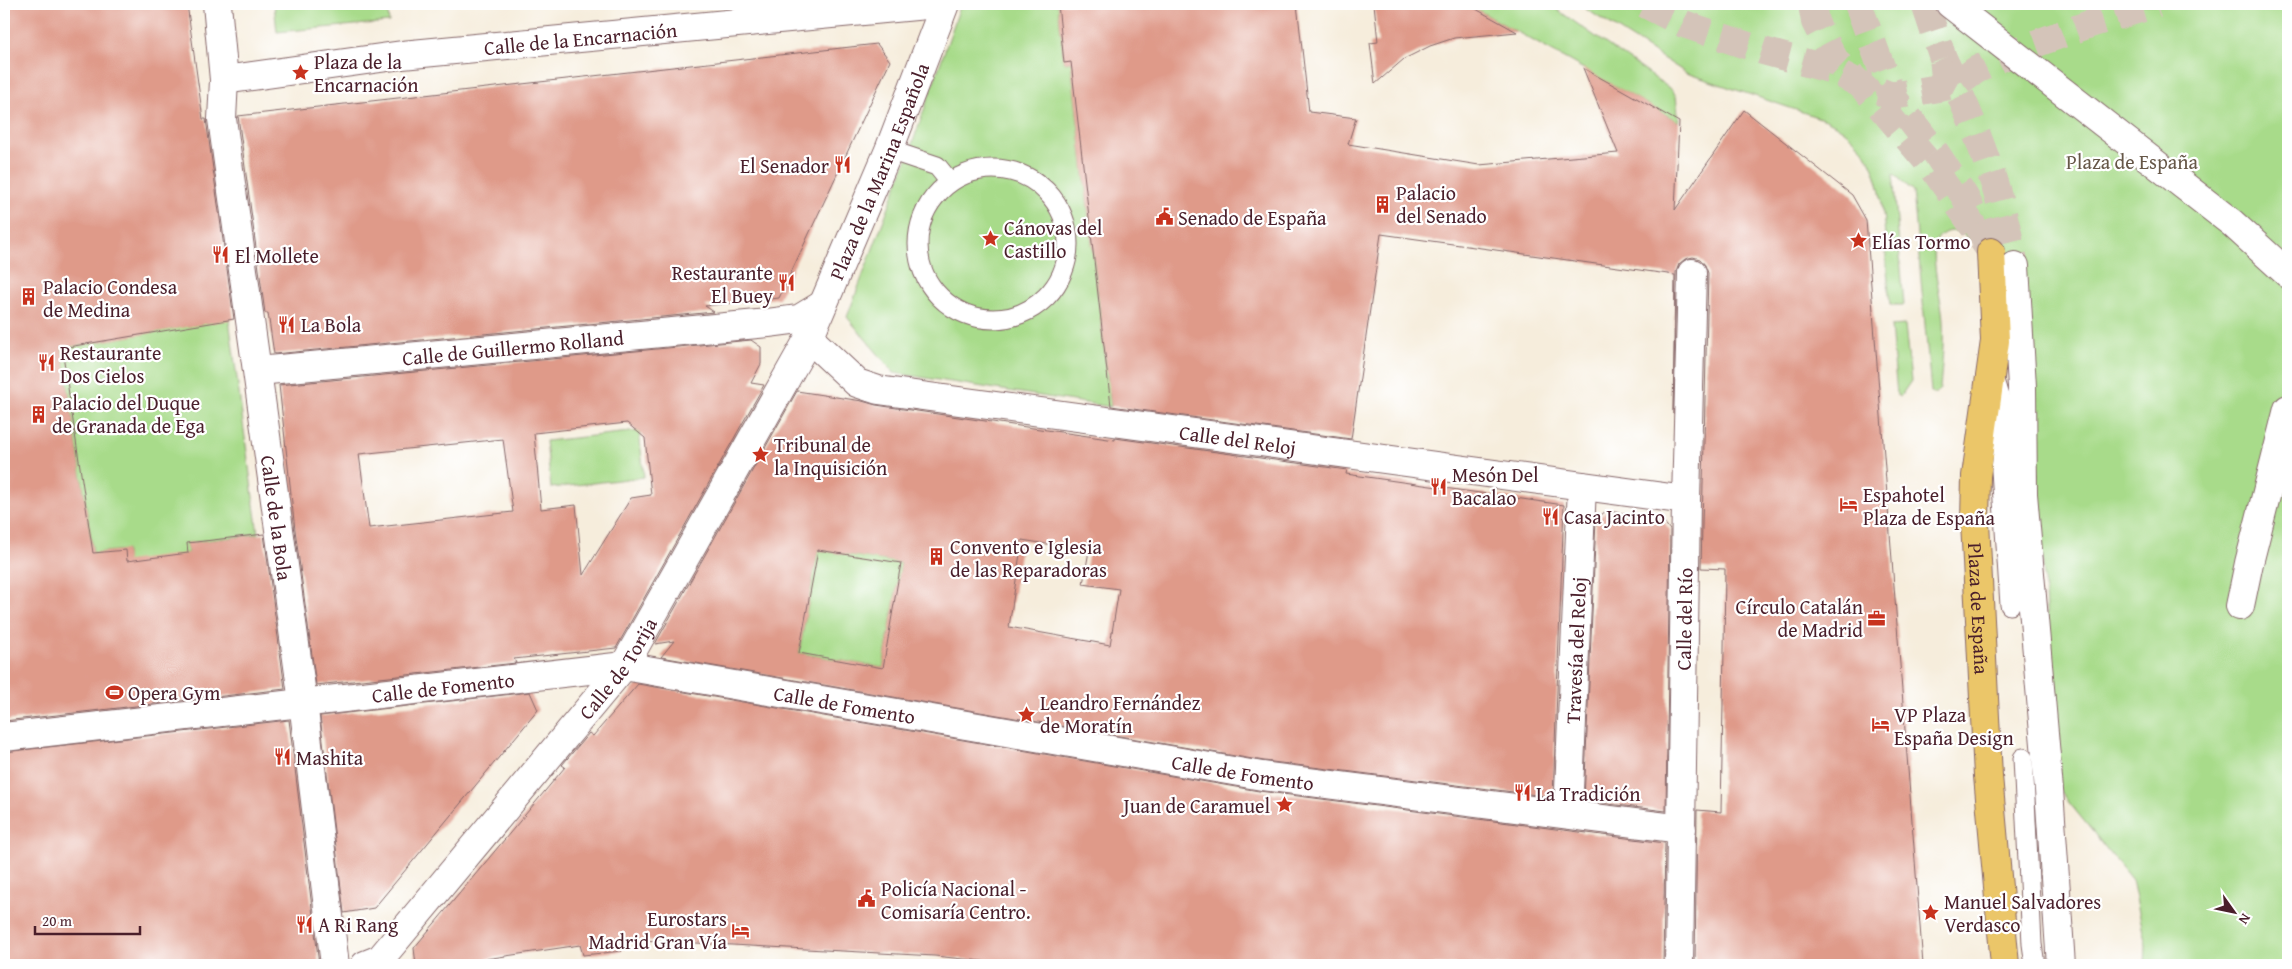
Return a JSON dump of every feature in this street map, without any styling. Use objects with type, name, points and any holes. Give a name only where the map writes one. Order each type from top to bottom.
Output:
[{"type":"main road","name":"Plaza de España","points":[[1991,252],[1996,322],[1992,373],[1976,476],[1975,522],[1988,776],[2004,965]]},
{"type":"street","points":[[218,4],[224,80]]},
{"type":"street","name":"Calle de la Encarnación","points":[[224,80],[402,55],[937,4]]},
{"type":"street","name":"Plaza de la Marina Española","points":[[809,338],[889,150],[945,4]]},
{"type":"street","points":[[1950,4],[2232,223],[2288,274]]},
{"type":"street","name":"Calle de la Bola","points":[[224,80],[222,119],[304,702],[338,962]]},
{"type":"street","points":[[2015,266],[2022,387],[2023,494],[2062,965]]},
{"type":"street","name":"Calle del Río","points":[[1679,965],[1686,500],[1692,273]]},
{"type":"street","name":"Calle de Guillermo Rolland","points":[[258,371],[768,323],[799,319],[822,305]]},
{"type":"street","points":[[768,323],[791,351],[790,372]]},
{"type":"street","name":"Calle del Reloj","points":[[809,338],[857,383],[878,390],[1686,500]]},
{"type":"street","name":"Calle de Torija","points":[[376,963],[624,666],[809,338]]},
{"type":"street","points":[[2240,606],[2288,409]]},
{"type":"street","name":"Travesía del Reloj","points":[[1568,814],[1582,486]]},
{"type":"street","name":"Calle de Fomento","points":[[4,737],[624,666],[1262,776],[1682,829]]},
{"type":"lane","points":[[889,150],[937,166],[950,182]]},
{"type":"lane","points":[[998,168],[1022,174],[1043,187],[1058,204],[1067,226],[1068,249],[1065,264],[1063,272],[1053,290],[1034,308],[1013,317],[990,320],[967,314],[953,307],[931,286],[921,265],[918,242],[922,219],[933,198],[950,182],[972,171],[998,168]]},
{"type":"lane","points":[[1992,373],[2002,406],[2005,434],[2001,470],[2010,605]]},
{"type":"lane","points":[[2023,758],[2032,944],[2035,965]]},
{"type":"green space","points":[[274,4],[387,4],[389,22],[277,32]]},
{"type":"green space","points":[[961,4],[1058,4],[1064,63],[1071,62],[1111,407],[894,373],[847,317],[908,156]]},
{"type":"green space","points":[[1467,4],[1549,4],[1672,90],[1676,96],[1679,122]]},
{"type":"green space","name":"Plaza de España","points":[[1578,4],[2288,4],[2288,965],[2145,965],[2146,945],[2132,880],[2058,789],[2024,279],[1968,237],[1952,231],[1946,232],[1939,237],[1935,244],[1934,252],[1943,320],[1943,354],[1940,389],[1935,394],[1931,392],[1913,191],[1893,173],[1904,305],[1890,305],[1883,217],[1878,183],[1866,154],[1856,142],[1843,130],[1826,120],[1686,73]]},
{"type":"green space","points":[[229,319],[258,534],[187,543],[188,553],[127,571],[126,550],[93,553],[62,348]]},
{"type":"green space","points":[[1905,325],[1911,381],[1900,397],[1897,395],[1891,326]]},
{"type":"green space","points":[[639,431],[644,477],[551,488],[546,441]]},
{"type":"green space","points":[[818,550],[901,563],[883,668],[799,653]]},
{"type":"building","points":[[4,4],[187,4],[203,119],[206,119],[234,319],[62,348],[93,553],[126,550],[127,561],[188,553],[187,543],[264,534],[285,689],[4,721]]},
{"type":"building","points":[[1058,4],[1297,4],[1309,112],[1356,118],[1348,144],[1479,165],[1618,153],[1583,68],[1679,122],[1675,210],[1744,110],[1852,195],[1866,220],[1923,965],[1695,965],[1697,810],[1721,812],[1725,569],[1701,568],[1708,273],[1700,259],[1693,257],[1685,259],[1679,264],[1676,272],[1673,414],[1675,275],[1381,234],[1351,439],[1111,406],[1071,62],[1064,63]]},
{"type":"building","points":[[1374,4],[1467,4],[1517,32],[1454,38],[1430,46],[1404,59],[1375,84],[1370,43],[1378,42]]},
{"type":"building","points":[[877,44],[890,61],[779,298],[705,306],[714,312],[274,354],[268,313],[265,313],[238,116]]},
{"type":"building","points":[[751,340],[761,347],[761,364],[751,383],[764,385],[616,648],[514,659],[516,663],[316,685],[295,530],[279,385]],"holes":[[[627,423],[645,438],[651,495],[631,498],[583,575],[576,505],[541,509],[534,433]],[[503,439],[513,512],[369,528],[359,454]]]},
{"type":"building","points":[[797,391],[876,405],[1115,440],[1115,438],[1347,470],[1346,474],[1564,505],[1553,797],[1264,761],[661,657],[674,641],[655,644]],"holes":[[[1022,540],[1089,551],[1083,584],[1119,589],[1110,645],[1009,627]],[[818,550],[901,563],[883,668],[799,653]]]},
{"type":"building","points":[[1606,511],[1661,518],[1670,530],[1666,811],[1584,801],[1596,519]]},
{"type":"building","points":[[638,684],[1259,791],[1665,843],[1663,965],[1018,965],[935,956],[622,939],[622,951],[583,955],[580,945],[445,965],[416,965],[414,948],[565,767],[562,765],[589,733],[593,736]]},
{"type":"building","points":[[530,692],[538,710],[374,908],[344,913],[320,716]]},
{"type":"building","points":[[289,720],[319,965],[4,965],[4,752]]},
{"type":"tunnel","points":[[1645,4],[1684,24],[1763,51],[1833,70],[1856,82],[1892,96],[1956,85],[1976,70],[2018,50],[2090,24],[2157,4]]},
{"type":"tunnel","points":[[1812,4],[1815,22],[1836,62],[1867,91],[1933,168],[1991,252]]},
{"type":"tunnel","points":[[1858,4],[1892,96],[1936,153],[1965,197],[1991,252]]},
{"type":"tunnel","points":[[1925,4],[1943,58]]},
{"type":"tunnel","points":[[1943,58],[1977,134],[1986,159],[1995,185],[2015,266]]},
{"type":"tunnel","points":[[1939,88],[1945,77],[1943,58]]},
{"type":"place","name":"Plaza de la Encarnación","points":[[300,72]]},
{"type":"place","name":"El Senador","points":[[843,165]]},
{"type":"place","name":"Palacio del Senado","points":[[1382,204]]},
{"type":"place","name":"Senado de España","points":[[1164,217]]},
{"type":"place","name":"Cánovas del Castillo","points":[[990,238]]},
{"type":"place","name":"Elías Tormo","points":[[1858,241]]},
{"type":"place","name":"El Mollete","points":[[221,255]]},
{"type":"place","name":"Restaurante El Buey","points":[[787,283]]},
{"type":"place","name":"Palacio Condesa de Medina","points":[[29,297]]},
{"type":"place","name":"La Bola","points":[[287,324]]},
{"type":"place","name":"Restaurante Dos Cielos","points":[[46,363]]},
{"type":"place","name":"Palacio del Duque de Granada de Ega","points":[[38,414]]},
{"type":"place","name":"Tribunal de la Inquisición","points":[[760,455]]},
{"type":"place","name":"Mesón Del Bacalao","points":[[1438,486]]},
{"type":"place","name":"Espahotel Plaza de España","points":[[1849,505]]},
{"type":"place","name":"Casa Jacinto","points":[[1550,516]]},
{"type":"place","name":"Convento e Iglesia de las Reparadoras","points":[[936,557]]},
{"type":"place","name":"Círculo Catalán de Madrid","points":[[1877,618]]},
{"type":"place","name":"Opera Gym","points":[[114,692]]},
{"type":"place","name":"Leandro Fernández de Moratín","points":[[1026,714]]},
{"type":"place","name":"VP Plaza España Design","points":[[1880,725]]},
{"type":"place","name":"Mashita","points":[[282,757]]},
{"type":"place","name":"La Tradición","points":[[1522,793]]},
{"type":"place","name":"Juan de Caramuel","points":[[1284,805]]},
{"type":"place","name":"Policía Nacional - Comisaría Centro.","points":[[867,899]]},
{"type":"place","name":"Manuel Salvadores Verdasco","points":[[1930,913]]},
{"type":"place","name":"A Ri Rang","points":[[304,924]]},
{"type":"place","name":"Eurostars Madrid Gran Vía","points":[[741,930]]}]
